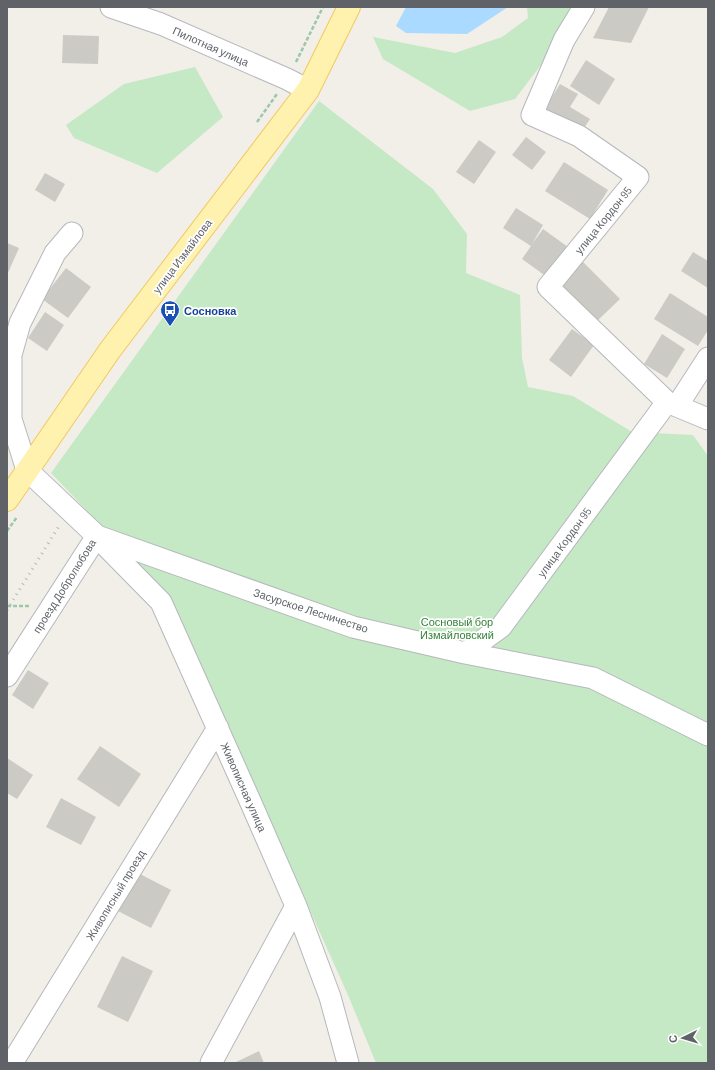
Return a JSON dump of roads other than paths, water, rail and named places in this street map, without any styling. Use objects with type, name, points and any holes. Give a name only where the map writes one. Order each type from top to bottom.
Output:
[{"type":"main road","name":"улица Измайлова","points":[[7,500],[110,350],[308,90],[349,7]]},
{"type":"street","name":"Пилотная улица","points":[[111,7],[161,24],[288,79],[308,90]]},
{"type":"street","name":"улица Кордон 95","points":[[584,7],[564,40],[532,115],[579,136],[638,177],[548,287],[672,404],[708,419]]},
{"type":"street","points":[[27,470],[11,419],[9,350],[20,323],[55,253],[72,233]]},
{"type":"street","name":"улица Кордон 95","points":[[465,653],[502,627],[708,358]]},
{"type":"street","name":"проезд Добролюбова","points":[[7,676],[97,536],[27,470]]},
{"type":"street","name":"Засурское Лесничество","points":[[97,536],[353,626],[465,653],[593,678],[708,735]]},
{"type":"street","name":"Живописная улица","points":[[97,536],[161,602],[296,906],[330,997],[348,1063]]},
{"type":"street","name":"Живописный проезд","points":[[12,1063],[218,728]]},
{"type":"street","points":[[211,1063],[296,906]]},
{"type":"water","points":[[406,7],[508,7],[467,34],[406,33],[396,26]]},
{"type":"railway","points":[[7,610],[59,526]]},
{"type":"place","name":"Сосновка","points":[[170,327]]},
{"type":"park label","name":"Сосновый бор Измайловский","points":[[457,627]]}]
